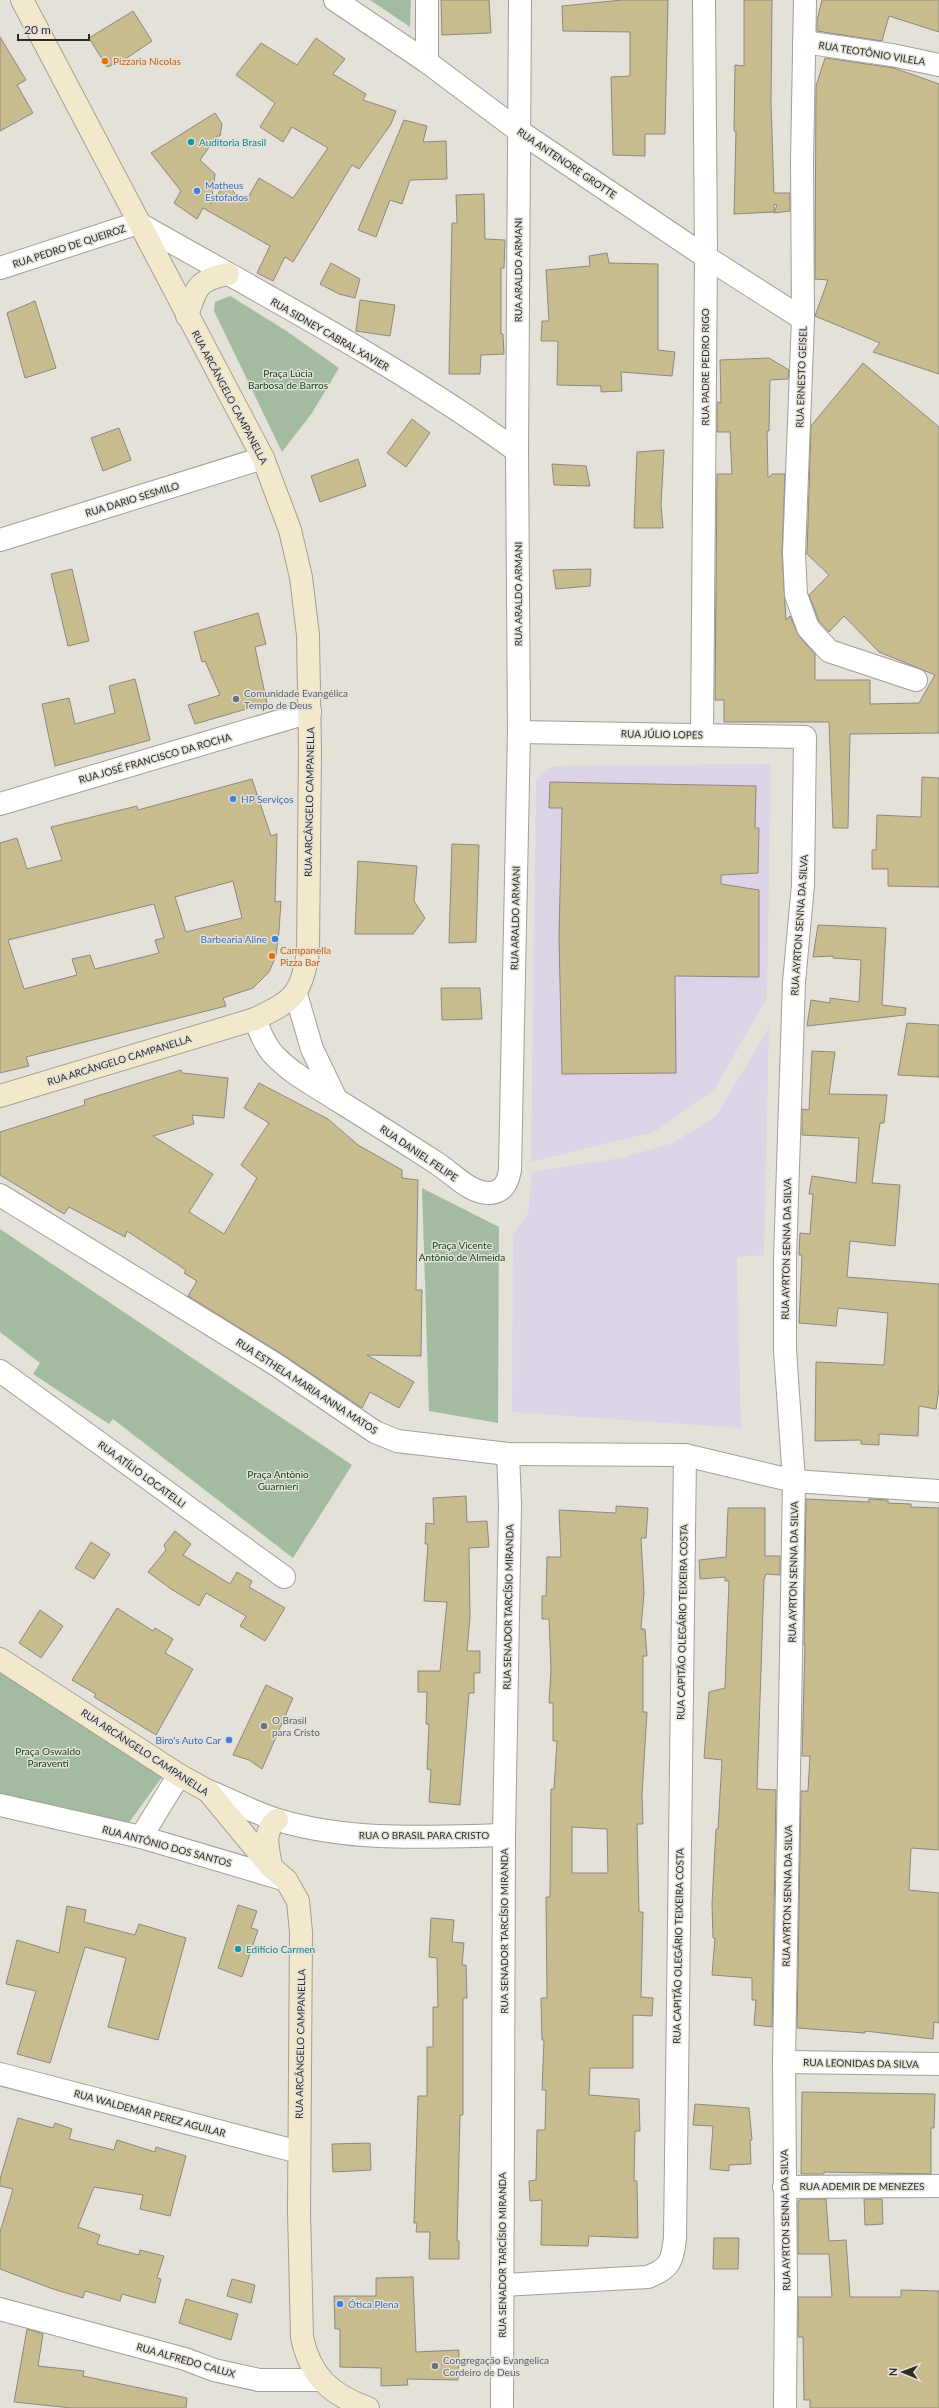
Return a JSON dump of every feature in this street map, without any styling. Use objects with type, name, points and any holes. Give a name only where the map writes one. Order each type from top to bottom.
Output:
[{"type":"street","name":"RUA ARCÂNGELO CAMPANELLA","points":[[0,1096],[255,1019],[279,1007],[296,994],[302,980],[308,953],[310,712],[308,635],[301,577],[290,530],[264,458],[138,223],[22,0]]},
{"type":"street","name":"RUA ANTENORE GROTTE","points":[[335,0],[427,62],[520,131],[706,257],[803,319]]},
{"type":"street","points":[[427,0],[427,62]]},
{"type":"street","name":"RUA ARALDO ARMANI","points":[[505,1186],[510,1170],[519,732],[517,451],[520,0]]},
{"type":"street","name":"RUA PADRE PEDRO RIGO","points":[[702,735],[706,257],[704,0]]},
{"type":"street","name":"RUA ERNESTO GEISEL","points":[[805,0],[802,162],[803,319],[794,553],[796,595],[799,607],[808,628],[829,651],[916,680]]},
{"type":"street","name":"RUA TEOTÔNIO VILELA","points":[[804,42],[892,55],[939,65]]},
{"type":"street","name":"RUA PEDRO DE QUEIROZ","points":[[0,268],[138,223]]},
{"type":"street","name":"RUA SIDNEY CABRAL XAVIER","points":[[138,223],[367,354],[517,451]]},
{"type":"street","points":[[188,316],[198,287],[204,281],[228,274]]},
{"type":"street","name":"RUA DARIO SESMILO","points":[[0,540],[264,458]]},
{"type":"street","name":"RUA JOSÉ FRANCISCO DA ROCHA","points":[[0,804],[310,712]]},
{"type":"street","name":"RUA JÚLIO LOPES","points":[[519,732],[805,737]]},
{"type":"street","name":"RUA AYRTON SENNA DA SILVA","points":[[785,2408],[786,2286],[784,2062],[794,1481],[785,1350],[785,1259],[794,982],[803,885],[805,737]]},
{"type":"street","points":[[296,994],[312,1049],[336,1099]]},
{"type":"street","name":"RUA DANIEL FELIPE","points":[[255,1019],[267,1046],[275,1056],[292,1071],[467,1185],[479,1191],[490,1193],[500,1191],[505,1186]]},
{"type":"street","name":"RUA ESTHELA MARIA ANNA MATOS","points":[[0,1195],[275,1364],[375,1432],[397,1441],[508,1454],[685,1455],[794,1481],[939,1491]]},
{"type":"street","name":"RUA ATÍLIO LOCATELLI","points":[[0,1371],[284,1577]]},
{"type":"street","name":"RUA SENADOR TARCÍSIO MIRANDA","points":[[502,2408],[504,1835],[510,1505],[508,1454]]},
{"type":"street","name":"RUA CAPITÃO OLEGÁRIO TEIXEIRA COSTA","points":[[502,2285],[648,2277],[663,2271],[672,2259],[675,2238],[685,1455]]},
{"type":"street","name":"RUA ARCÂNGELO CAMPANELLA","points":[[0,1659],[179,1775],[208,1791],[279,1874],[298,1901],[300,1911],[299,2152],[302,2337],[305,2354],[320,2380]]},
{"type":"street","points":[[141,1837],[179,1775]]},
{"type":"street","name":"RUA O BRASIL PARA CRISTO","points":[[208,1791],[277,1820],[340,1833],[372,1837],[504,1835]]},
{"type":"street","name":"RUA ANTÔNIO DOS SANTOS","points":[[0,1806],[141,1837],[279,1874]]},
{"type":"street","points":[[277,1820],[269,1827],[267,1834],[279,1874]]},
{"type":"street","name":"RUA LEONIDAS DA SILVA","points":[[784,2062],[939,2064]]},
{"type":"street","name":"RUA WALDEMAR PEREZ AGUILAR","points":[[0,2074],[299,2152]]},
{"type":"street","name":"RUA ADEMIR DE MENEZES","points":[[784,2187],[939,2186]]},
{"type":"street","name":"RUA ALFREDO CALUX","points":[[0,2309],[252,2379],[320,2380]]},
{"type":"street","points":[[320,2380],[341,2395],[368,2408]]},
{"type":"shaded area","points":[[771,764],[767,998],[714,1090],[654,1132],[531,1162],[536,779],[553,766]]},
{"type":"shaded area","points":[[769,1027],[764,1255],[737,1257],[741,1428],[512,1412],[513,1235],[528,1213],[532,1172],[621,1158],[673,1143],[716,1116]]},
{"type":"green space","points":[[370,0],[411,0],[410,27]]},
{"type":"green space","name":"Praça Lúcia Barbosa de Barros","points":[[230,296],[285,330],[339,368],[312,413],[282,452],[214,311],[215,302]]},
{"type":"green space","name":"Praça Vicente Antônio de Almeida","points":[[422,1188],[499,1227],[498,1423],[429,1411]]},
{"type":"green space","name":"Praça Antônio Guarnieri","points":[[0,1229],[352,1465],[293,1558],[113,1419],[109,1424],[33,1374],[40,1363],[0,1332]]},
{"type":"green space","name":"Praça Oswaldo Paraventi","points":[[0,1664],[162,1777],[128,1824],[0,1795]]},
{"type":"building","points":[[441,0],[489,0],[491,33],[442,35]]},
{"type":"building","points":[[622,0],[668,0],[665,134],[645,134],[645,156],[613,155],[611,77],[630,76],[630,32],[563,31],[562,6]]},
{"type":"building","points":[[744,0],[772,0],[771,104],[774,193],[790,193],[790,211],[774,213],[777,205],[774,204],[774,212],[734,214],[736,131],[734,131],[735,65],[744,66]]},
{"type":"building","points":[[822,0],[939,0],[939,32],[889,16],[882,41],[817,31],[817,20]]},
{"type":"building","points":[[133,11],[152,41],[124,60],[107,67],[89,38]]},
{"type":"building","points":[[0,37],[26,80],[17,85],[33,113],[0,131]]},
{"type":"building","points":[[316,38],[345,59],[333,74],[366,94],[363,100],[396,111],[391,124],[359,169],[352,165],[293,262],[285,257],[273,281],[257,273],[270,246],[203,208],[197,219],[174,203],[181,191],[151,153],[215,113],[222,124],[220,136],[217,136],[200,160],[215,174],[211,204],[225,183],[245,203],[259,178],[293,198],[328,148],[292,127],[283,142],[260,127],[275,103],[236,75],[261,43],[297,65]]},
{"type":"building","points":[[825,58],[894,68],[939,84],[939,374],[873,352],[880,343],[815,316],[828,280],[815,279],[816,86]]},
{"type":"building","points":[[404,120],[427,126],[423,142],[446,141],[447,179],[410,180],[402,204],[390,200],[376,237],[358,230]]},
{"type":"building","points":[[484,194],[485,239],[505,240],[504,268],[501,268],[501,334],[503,334],[504,354],[481,355],[480,374],[449,374],[452,223],[457,223],[456,195]]},
{"type":"building","points":[[607,253],[609,263],[658,264],[658,350],[675,352],[672,376],[621,372],[622,391],[601,392],[601,386],[557,385],[558,341],[541,341],[542,321],[549,321],[546,270],[590,266],[589,256]]},
{"type":"building","points":[[331,263],[360,279],[355,298],[339,294],[320,284]]},
{"type":"building","points":[[360,300],[395,305],[390,336],[356,331]]},
{"type":"building","points":[[35,301],[56,368],[25,378],[7,313]]},
{"type":"building","points":[[769,358],[789,370],[788,379],[770,380],[769,431],[767,431],[768,478],[772,474],[785,474],[782,554],[786,620],[790,616],[799,636],[815,654],[815,680],[870,680],[870,704],[919,703],[935,675],[879,652],[844,616],[829,632],[819,621],[809,595],[829,575],[807,554],[811,426],[863,363],[939,427],[939,733],[850,734],[848,828],[833,828],[829,722],[724,722],[724,700],[715,700],[717,474],[732,474],[730,432],[717,432],[717,402],[721,403],[720,360]]},
{"type":"building","points":[[412,419],[430,433],[406,467],[387,453]]},
{"type":"building","points":[[119,428],[131,460],[103,471],[91,438]]},
{"type":"building","points":[[664,450],[661,505],[663,528],[634,528],[637,452]]},
{"type":"building","points":[[358,459],[366,486],[320,502],[311,476]]},
{"type":"building","points":[[552,464],[586,466],[590,486],[554,485]]},
{"type":"building","points":[[72,569],[89,641],[68,646],[51,574]]},
{"type":"building","points":[[591,569],[590,586],[556,589],[553,570]]},
{"type":"building","points":[[258,613],[266,644],[255,647],[267,703],[195,724],[188,705],[220,695],[205,661],[202,662],[194,632]]},
{"type":"building","points":[[135,679],[150,740],[55,766],[42,704],[69,698],[75,724],[115,713],[109,686]]},
{"type":"building","points":[[922,777],[939,778],[939,887],[888,886],[888,869],[872,869],[872,850],[876,850],[877,815],[921,817]]},
{"type":"building","points":[[252,779],[271,836],[277,834],[275,902],[281,901],[276,956],[269,972],[253,988],[223,998],[226,1006],[26,1057],[29,1066],[0,1073],[0,843],[17,838],[27,869],[62,860],[51,827],[137,806],[138,810]],"holes":[[[233,881],[242,918],[186,932],[175,897]],[[154,904],[164,938],[155,940],[159,953],[95,969],[90,955],[72,959],[77,975],[24,989],[8,940]]]},
{"type":"building","points":[[550,782],[756,786],[755,828],[759,828],[758,873],[721,875],[721,884],[759,890],[759,977],[675,976],[676,1073],[562,1074],[559,937],[562,808],[549,808]]},
{"type":"building","points":[[452,844],[479,845],[476,942],[449,943]]},
{"type":"building","points":[[358,861],[417,866],[414,901],[425,918],[413,934],[355,934]]},
{"type":"building","points":[[818,925],[886,928],[882,1005],[906,1008],[905,1015],[807,1026],[811,1000],[830,1003],[830,998],[859,1002],[861,960],[833,958],[833,956],[813,957]]},
{"type":"building","points":[[441,988],[480,988],[482,1019],[442,1020]]},
{"type":"building","points":[[907,1023],[939,1025],[939,1077],[898,1075]]},
{"type":"building","points":[[812,1051],[835,1052],[829,1094],[887,1095],[884,1123],[880,1123],[872,1183],[900,1185],[895,1246],[850,1241],[847,1277],[939,1284],[939,1388],[936,1409],[919,1406],[918,1436],[879,1434],[879,1445],[861,1444],[861,1440],[815,1441],[816,1362],[884,1365],[888,1313],[838,1308],[836,1326],[799,1323],[802,1255],[799,1255],[800,1233],[810,1234],[813,1194],[809,1194],[812,1176],[856,1183],[859,1138],[802,1135],[802,1109],[809,1110]]},
{"type":"building","points":[[181,1070],[182,1073],[228,1078],[224,1118],[192,1115],[194,1124],[153,1136],[213,1174],[189,1212],[224,1234],[257,1178],[241,1165],[269,1123],[244,1108],[259,1083],[328,1119],[358,1145],[402,1170],[402,1178],[418,1180],[416,1290],[422,1290],[421,1356],[367,1355],[414,1382],[399,1408],[370,1392],[362,1408],[282,1354],[188,1296],[197,1281],[184,1273],[186,1270],[127,1231],[125,1237],[69,1207],[64,1214],[0,1175],[0,1132],[85,1105],[84,1100]]},
{"type":"building","points":[[466,1496],[467,1522],[487,1521],[489,1547],[469,1548],[470,1617],[467,1651],[480,1651],[480,1673],[474,1673],[474,1693],[469,1693],[460,1805],[429,1802],[431,1770],[427,1769],[429,1724],[426,1724],[427,1692],[418,1692],[418,1671],[440,1671],[447,1602],[424,1601],[428,1544],[425,1544],[426,1523],[434,1524],[433,1498]]},
{"type":"building","points":[[806,1499],[869,1502],[869,1499],[888,1500],[888,1503],[911,1504],[911,1507],[939,1508],[939,1850],[911,1848],[909,1890],[939,1893],[939,2023],[934,2022],[933,2039],[865,2031],[865,2033],[797,2028],[801,1791],[808,1791],[810,1756],[802,1756],[805,1645]]},
{"type":"building","points":[[616,1506],[648,1508],[646,1538],[641,1538],[644,1593],[641,1629],[645,1629],[647,1656],[643,1656],[643,1712],[647,1712],[642,1795],[643,1824],[637,1824],[639,1912],[643,1912],[641,1997],[653,1998],[652,2016],[633,2015],[633,2068],[590,2068],[589,2095],[639,2099],[640,2131],[635,2131],[634,2181],[637,2181],[638,2238],[589,2236],[588,2246],[541,2245],[542,2200],[530,2201],[529,2181],[536,2180],[537,2130],[545,2130],[546,2090],[542,2090],[544,2040],[542,2040],[541,1998],[547,1998],[546,1897],[550,1897],[551,1789],[554,1789],[557,1741],[553,1741],[553,1703],[549,1703],[551,1670],[549,1619],[542,1619],[542,1596],[546,1596],[547,1557],[561,1557],[559,1510],[616,1513]],"holes":[[[572,1827],[607,1829],[608,1873],[572,1873]]]},
{"type":"building","points":[[728,1508],[765,1508],[765,1556],[780,1556],[780,1575],[766,1574],[764,1580],[757,1789],[776,1790],[772,2027],[754,2025],[756,2000],[752,2000],[752,1978],[712,1975],[715,1938],[713,1938],[712,1904],[716,1829],[718,1829],[722,1760],[704,1758],[709,1692],[725,1688],[729,1581],[725,1581],[725,1577],[700,1579],[699,1560],[726,1557]]},
{"type":"building","points":[[175,1531],[191,1544],[183,1555],[230,1584],[237,1572],[252,1581],[249,1587],[285,1608],[265,1641],[240,1626],[246,1616],[206,1593],[199,1606],[171,1589],[148,1572],[166,1550],[164,1545]]},
{"type":"building","points":[[91,1542],[110,1554],[94,1579],[75,1568]]},
{"type":"building","points":[[117,1608],[153,1631],[155,1628],[173,1639],[165,1653],[193,1669],[156,1735],[94,1697],[96,1694],[72,1680]]},
{"type":"building","points":[[40,1610],[63,1626],[41,1658],[19,1643]]},
{"type":"building","name":"O Brasil para Cristo","points":[[266,1685],[293,1698],[262,1769],[249,1760],[233,1755]]},
{"type":"building","name":"Edifício Carmen","points":[[238,1905],[257,1911],[251,1928],[258,1930],[242,1977],[218,1968]]},
{"type":"building","points":[[67,1906],[86,1910],[84,1922],[135,1935],[139,1924],[186,1938],[158,2040],[108,2027],[126,1958],[85,1947],[50,2063],[17,2054],[36,1991],[6,1984],[17,1940],[59,1953]]},
{"type":"building","points":[[431,1918],[454,1920],[452,1942],[464,1943],[462,1965],[466,1965],[467,1998],[463,1998],[463,2115],[460,2115],[457,2241],[459,2241],[459,2259],[429,2259],[430,2232],[416,2232],[417,2223],[414,2223],[418,2096],[427,2096],[427,2047],[433,2047],[433,2007],[438,2007],[437,1958],[429,1957]]},
{"type":"building","points":[[802,2092],[935,2094],[934,2128],[931,2128],[931,2174],[824,2172],[824,2174],[801,2174]]},
{"type":"building","points":[[695,2104],[749,2108],[752,2140],[750,2140],[751,2164],[729,2165],[729,2171],[710,2169],[713,2126],[693,2125]]},
{"type":"building","points":[[18,2118],[53,2128],[55,2123],[72,2129],[69,2139],[114,2150],[117,2140],[155,2152],[156,2147],[186,2156],[170,2216],[140,2209],[143,2195],[94,2187],[78,2227],[100,2235],[97,2244],[139,2255],[140,2250],[164,2256],[157,2278],[161,2279],[155,2303],[122,2294],[120,2301],[85,2291],[83,2298],[53,2289],[0,2269],[0,2232],[13,2189],[0,2186],[0,2179]]},
{"type":"building","points":[[370,2143],[371,2170],[333,2172],[332,2144]]},
{"type":"building","points":[[801,2199],[826,2199],[829,2241],[846,2240],[850,2297],[901,2297],[901,2290],[939,2291],[939,2408],[810,2408],[810,2400],[804,2400],[803,2337],[798,2337],[798,2297],[832,2297],[829,2254],[798,2254],[798,2201]]},
{"type":"building","points":[[864,2199],[882,2199],[883,2224],[865,2225]]},
{"type":"building","points":[[714,2238],[739,2238],[738,2269],[713,2269]]},
{"type":"building","points":[[413,2277],[416,2352],[459,2350],[458,2380],[407,2379],[408,2385],[381,2386],[381,2368],[340,2367],[340,2329],[335,2329],[334,2296],[376,2296],[376,2278]]},
{"type":"building","points":[[232,2279],[255,2285],[251,2303],[227,2296]]},
{"type":"building","points":[[186,2299],[238,2314],[231,2340],[179,2323]]},
{"type":"building","points":[[27,2329],[43,2334],[38,2366],[84,2371],[83,2376],[187,2398],[186,2408],[72,2408],[14,2402]]},
{"type":"place","name":"Pizzaria Nicolas","points":[[105,61]]},
{"type":"place","name":"Auditoria Brasil","points":[[191,142]]},
{"type":"place","name":"Matheus Estofados","points":[[197,191]]},
{"type":"place","name":"Comunidade Evangélica Tempo de Deus","points":[[236,699]]},
{"type":"place","name":"HP Serviços","points":[[233,799]]},
{"type":"place","name":"Barbearia Aline","points":[[275,939]]},
{"type":"place","name":"Campanella Pizza Bar","points":[[272,956]]},
{"type":"place","name":"O Brasil para Cristo","points":[[264,1726]]},
{"type":"place","name":"Biro's Auto Car","points":[[229,1740]]},
{"type":"place","name":"Edifício Carmen","points":[[238,1949]]},
{"type":"place","name":"Ótica Plena","points":[[340,2304]]},
{"type":"place","name":"Congregação Evangelica Cordeiro de Deus","points":[[435,2366]]}]
